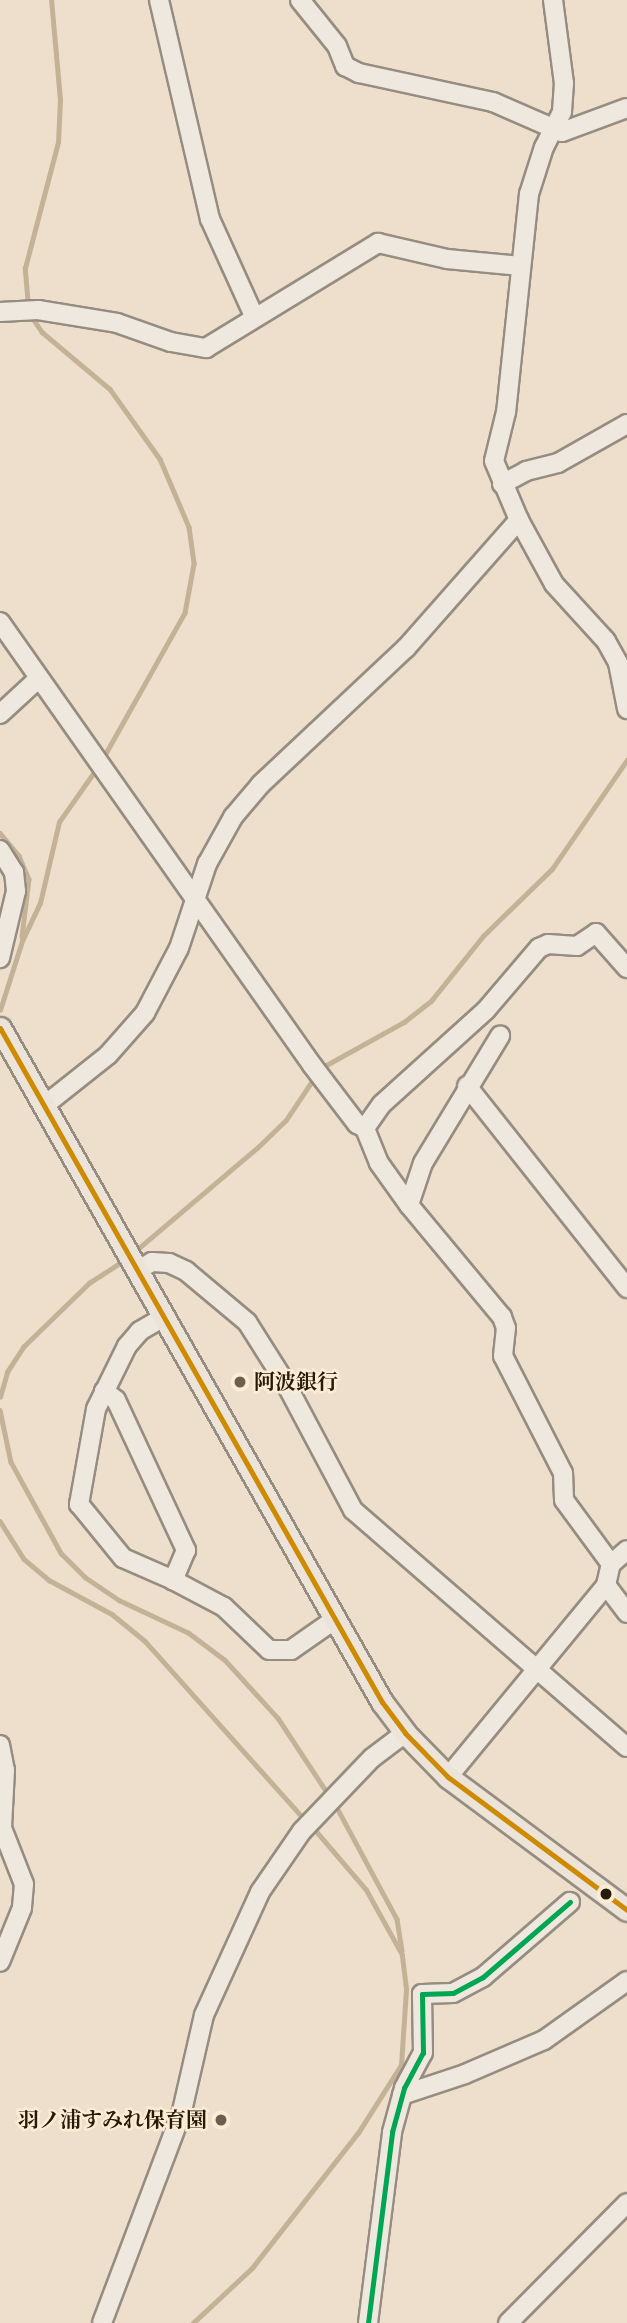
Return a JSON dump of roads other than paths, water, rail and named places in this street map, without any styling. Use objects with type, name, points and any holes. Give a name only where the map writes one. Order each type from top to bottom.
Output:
[{"type":"main road","points":[[0,1028],[334,1620],[405,1733],[448,1777],[627,1910]]},
{"type":"street","points":[[159,0],[210,219],[254,316]]},
{"type":"street","points":[[300,0],[337,46],[345,66],[359,73],[493,102],[553,128],[573,130],[627,108]]},
{"type":"street","points":[[553,0],[564,83],[562,112],[553,128],[529,194],[506,412],[495,461],[502,484],[519,520],[554,584],[606,641],[618,663],[627,709]]},
{"type":"street","points":[[0,312],[30,310],[117,323],[170,342],[206,348],[254,316],[378,243],[447,259],[521,266]]},
{"type":"street","points":[[502,484],[526,471],[558,463],[627,424]]},
{"type":"street","points":[[45,1105],[134,1029],[155,996],[198,902],[207,864],[233,817],[261,784],[406,648],[519,520]]},
{"type":"street","points":[[0,622],[317,1072],[357,1124],[365,1128],[379,1163],[409,1205],[502,1317],[506,1328],[502,1356],[562,1473],[564,1500],[611,1564]]},
{"type":"street","points":[[0,713],[39,678]]},
{"type":"street","points":[[0,850],[14,872],[16,891],[0,958]]},
{"type":"street","points":[[365,1128],[382,1104],[486,1010],[539,948],[548,944],[577,946],[596,933],[627,968]]},
{"type":"street","points":[[409,1205],[423,1163],[467,1086],[500,1036]]},
{"type":"street","points":[[467,1086],[627,1288]]},
{"type":"street","points":[[133,1262],[169,1263],[186,1271],[247,1322],[285,1382],[352,1510],[627,1747]]},
{"type":"street","points":[[164,1317],[140,1331],[127,1346],[104,1391],[92,1419],[79,1504],[124,1558],[224,1607],[269,1650],[291,1650],[334,1620]]},
{"type":"street","points":[[104,1391],[116,1400],[186,1550],[173,1580]]},
{"type":"street","points":[[448,1777],[606,1585],[611,1564],[627,1550]]},
{"type":"street","points":[[606,1585],[627,1613]]},
{"type":"street","points":[[102,2323],[182,2111],[204,2015],[260,1892],[302,1831],[372,1758],[405,1733]]},
{"type":"street","points":[[0,1745],[5,1770],[1,1828],[24,1884],[22,1908],[0,1962]]},
{"type":"street","points":[[368,2323],[389,2151],[402,2095],[423,2053],[422,1994],[453,1993],[483,1977],[570,1902]]},
{"type":"street","points":[[402,2095],[465,2074],[544,2040],[627,1980]]},
{"type":"street","points":[[508,2323],[627,2203]]},
{"type":"waterway","points":[[28,306],[25,268],[58,142],[60,100],[51,0]]},
{"type":"waterway","points":[[30,314],[42,332],[110,389],[160,459],[189,527],[194,564],[185,613],[102,761]]},
{"type":"waterway","points":[[321,1068],[404,1022],[431,1001],[483,936],[552,869],[627,760]]},
{"type":"waterway","points":[[0,1010],[22,941],[40,903],[59,822],[97,768]]},
{"type":"waterway","points":[[0,833],[19,856],[29,879],[22,937]]},
{"type":"waterway","points":[[133,1253],[257,1148],[286,1120],[316,1075]]},
{"type":"waterway","points":[[0,1397],[7,1372],[23,1347],[89,1283],[123,1261]]},
{"type":"waterway","points":[[0,1410],[11,1462],[61,1553],[85,1577],[119,1600],[189,1633],[225,1660],[278,1718],[330,1797]]},
{"type":"waterway","points":[[0,1521],[24,1559],[49,1580],[112,1614],[145,1641],[306,1821]]},
{"type":"waterway","points":[[335,1804],[397,1919],[402,1951]]},
{"type":"waterway","points":[[193,2323],[252,2268],[358,2133],[401,2065],[406,1989],[402,1955],[366,1890],[312,1827]]},
{"type":"place","name":"阿波銀行","points":[[240,1382]]},
{"type":"place","name":"羽ノ浦すみれ保育園","points":[[221,2120]]}]
